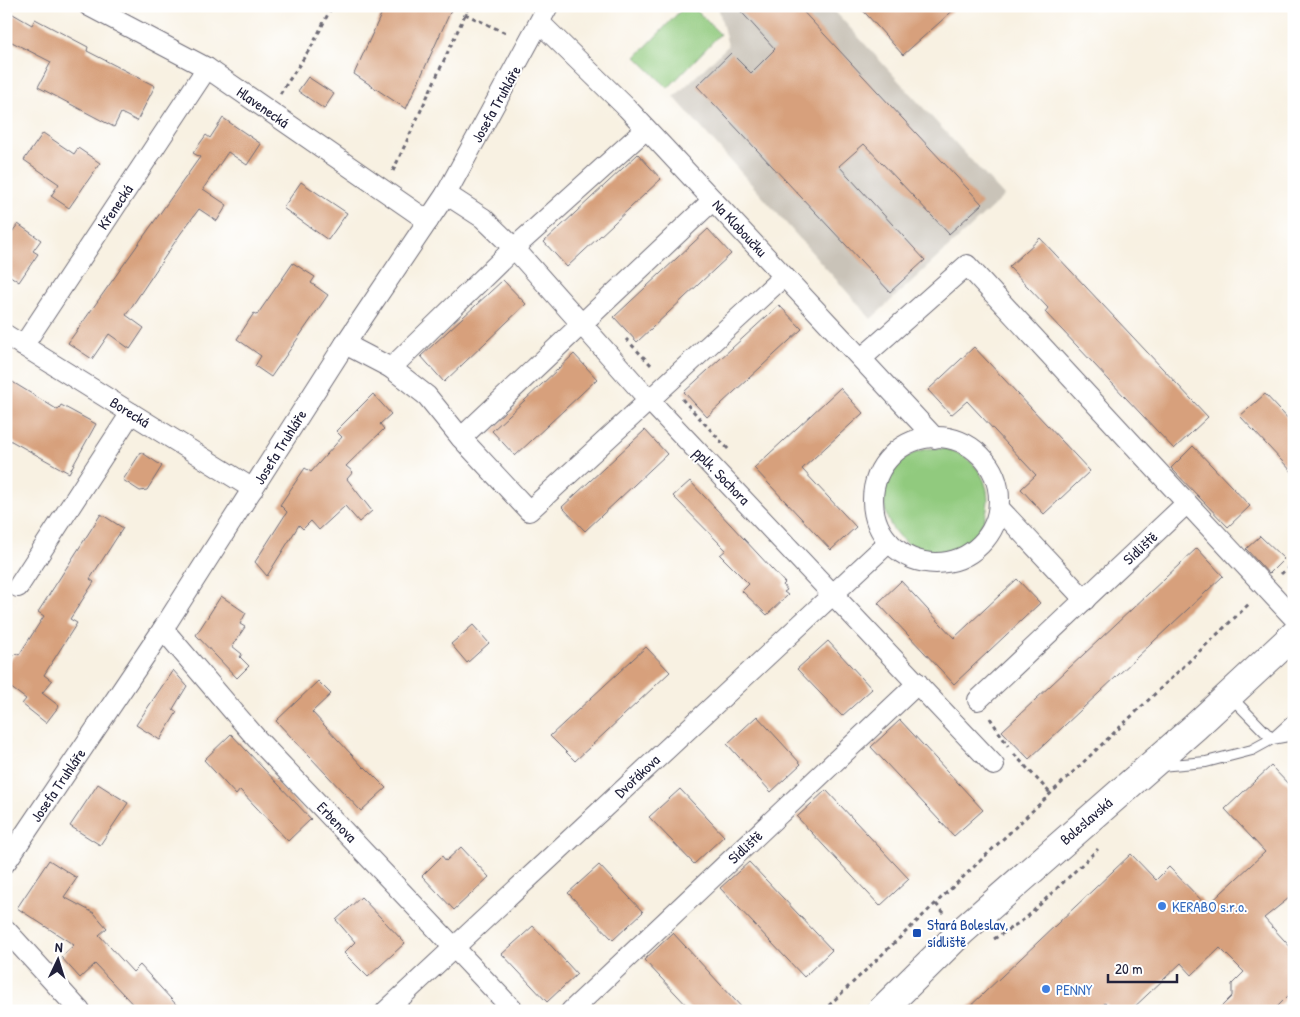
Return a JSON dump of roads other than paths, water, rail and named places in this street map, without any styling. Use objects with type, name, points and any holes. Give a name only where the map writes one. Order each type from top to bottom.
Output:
[{"type":"main road","name":"Boleslavská","points":[[881,1011],[961,932],[1230,696],[1294,635]]},
{"type":"street","name":"Hlavenecká","points":[[89,6],[123,14],[207,68],[428,221]]},
{"type":"street","name":"Na Kloboučku","points":[[544,15],[646,128],[935,438]]},
{"type":"street","name":"Josefa Truhláře","points":[[6,862],[164,629],[345,344],[446,194],[544,15]]},
{"type":"street","name":"Křenecká","points":[[14,340],[207,68]]},
{"type":"street","points":[[391,368],[514,248],[646,128]]},
{"type":"street","name":"pplk. Sochora","points":[[446,194],[483,218],[514,248],[583,323],[649,400],[994,765]]},
{"type":"street","points":[[462,438],[713,200]]},
{"type":"street","points":[[862,358],[967,264],[1294,618]]},
{"type":"street","points":[[345,344],[391,368],[427,396],[462,438],[529,511],[784,276]]},
{"type":"street","name":"Borecká","points":[[14,340],[253,488]]},
{"type":"street","points":[[18,587],[130,413]]},
{"type":"street","points":[[922,439],[955,440],[967,446],[983,459],[994,476],[998,489],[999,508],[990,533],[972,552],[961,558],[936,563],[922,562],[910,558],[889,542],[876,520],[874,494],[881,470],[898,450],[922,439]]},
{"type":"street","name":"Sídliště","points":[[978,700],[1187,503]]},
{"type":"street","points":[[999,508],[1085,600]]},
{"type":"street","name":"Dvořákova","points":[[386,1011],[889,542]]},
{"type":"street","name":"Erbenova","points":[[164,629],[258,739],[455,946],[514,1011]]},
{"type":"street","name":"Sídliště","points":[[571,1011],[918,683]]},
{"type":"street","points":[[6,930],[80,1011]]},
{"type":"lane","points":[[1230,696],[1272,739]]},
{"type":"lane","points":[[1149,767],[1206,762],[1252,750],[1272,739],[1294,719]]},
{"type":"lane","points":[[1272,739],[1293,734]]},
{"type":"place","name":"KERABO s.r.o.","points":[[1162,906]]},
{"type":"place","name":"Stará Boleslav, sídliště","points":[[917,933]]},
{"type":"place","name":"PENNY","points":[[1046,989]]}]
